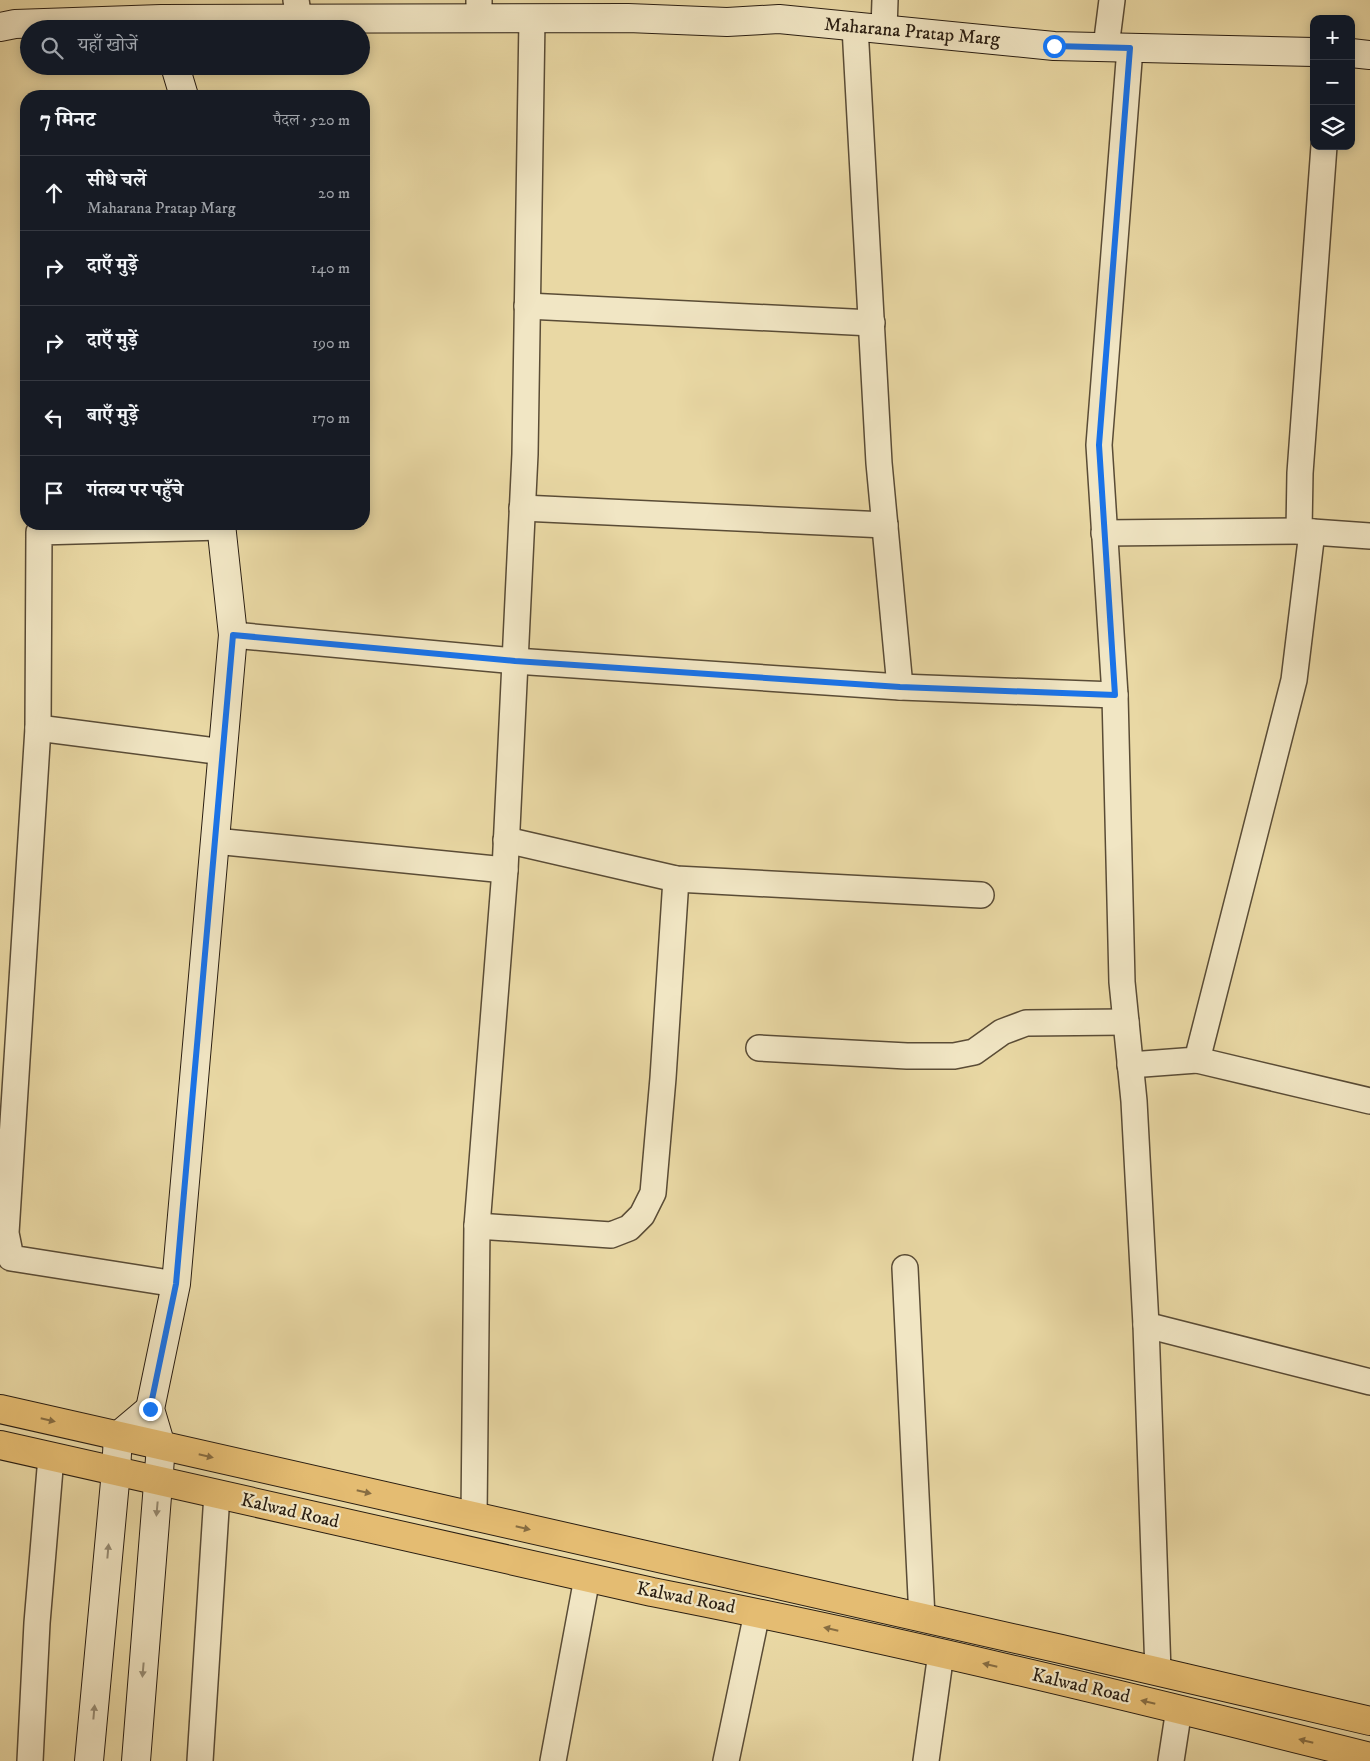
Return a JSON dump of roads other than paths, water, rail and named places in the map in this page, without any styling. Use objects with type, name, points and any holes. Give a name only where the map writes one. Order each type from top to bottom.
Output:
[{"type":"main road","name":"Kalwad Road","points":[[0,1409],[1370,1721]]},
{"type":"main road","name":"Kalwad Road","points":[[0,1445],[587,1578],[941,1654],[1179,1709],[1370,1757]]},
{"type":"street","points":[[884,29],[886,0]]},
{"type":"street","points":[[1112,0],[1118,47],[1099,445],[1115,695],[1122,982],[1134,1100],[1146,1324],[1158,1672]]},
{"type":"street","name":"Maharana Pratap Marg","points":[[88,20],[298,10],[479,9],[532,19],[628,18],[727,22],[779,19],[1054,46],[1310,52]]},
{"type":"street","points":[[474,1517],[477,1226],[505,870],[525,454],[532,19]]},
{"type":"street","name":"Maharana Pratap Marg","points":[[0,27],[20,24]]},
{"type":"street","points":[[855,27],[880,463],[900,687]]},
{"type":"street","points":[[1355,53],[1370,54]]},
{"type":"street","points":[[178,75],[182,90]]},
{"type":"street","points":[[1197,1060],[1294,680],[1306,531],[1301,463],[1324,150]]},
{"type":"street","points":[[527,306],[872,322]]},
{"type":"street","points":[[522,508],[885,525]]},
{"type":"street","points":[[39,530],[38,728],[6,1233],[11,1258],[176,1284]]},
{"type":"street","points":[[136,1761],[161,1446],[150,1409],[176,1284],[233,635],[221,530]]},
{"type":"street","points":[[1104,533],[1306,531],[1370,536]]},
{"type":"street","points":[[233,635],[515,661],[900,687],[1115,695]]},
{"type":"street","points":[[38,728],[223,752]]},
{"type":"street","points":[[506,840],[676,878],[981,895]]},
{"type":"street","points":[[215,841],[505,870]]},
{"type":"street","points":[[477,1226],[611,1235],[628,1228],[642,1214],[653,1193],[663,1078],[676,878]]},
{"type":"street","points":[[759,1048],[907,1056],[954,1056],[974,1052],[1002,1032],[1026,1023],[1126,1022]]},
{"type":"street","points":[[1130,1065],[1197,1060],[1370,1101]]},
{"type":"street","points":[[905,1268],[922,1618]]},
{"type":"street","points":[[1146,1324],[1370,1382]]},
{"type":"street","points":[[89,1761],[118,1436],[150,1409]]},
{"type":"street","points":[[30,1761],[37,1623],[51,1457]]},
{"type":"street","points":[[200,1761],[217,1494]]},
{"type":"street","points":[[553,1761],[587,1578]]},
{"type":"street","points":[[726,1761],[757,1613]]},
{"type":"street","points":[[926,1761],[941,1654]]},
{"type":"street","points":[[1171,1761],[1179,1709]]}]
